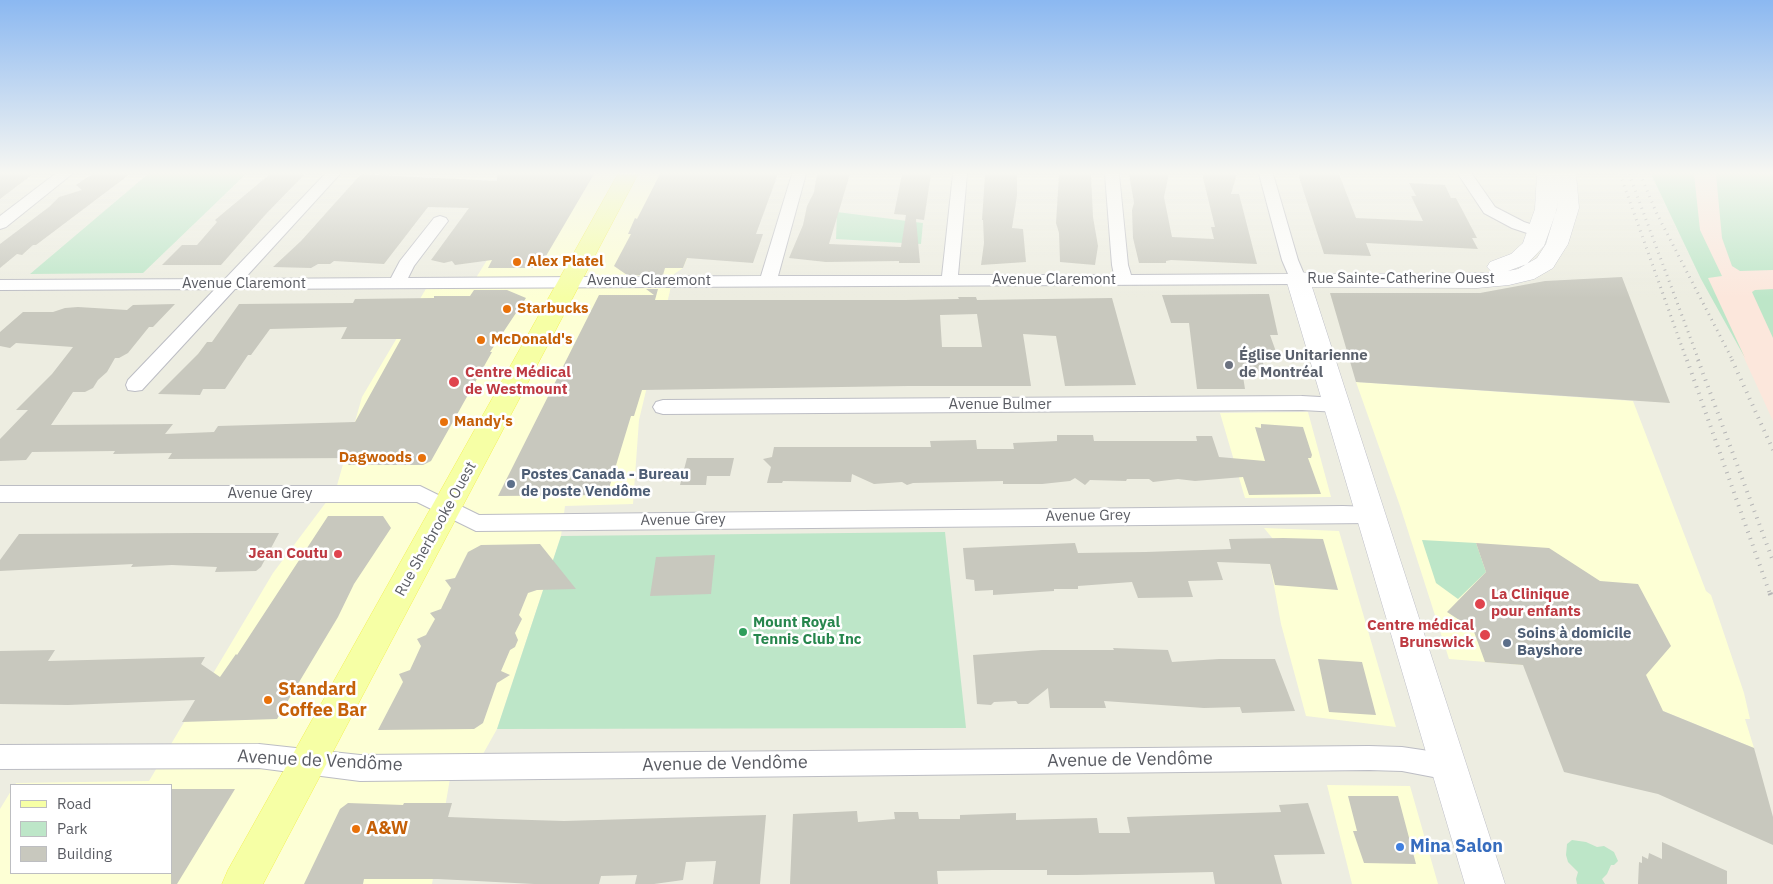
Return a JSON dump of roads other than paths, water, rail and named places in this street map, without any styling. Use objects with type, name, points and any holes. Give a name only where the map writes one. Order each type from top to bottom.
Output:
[{"type":"main road","name":"Rue Sherbrooke Ouest","points":[[242,884],[606,215]]},
{"type":"main road","name":"Rue Sainte-Catherine Ouest","points":[[1298,279],[1316,270],[1466,269],[1503,266],[1519,259],[1530,250],[1539,232],[1543,215]]},
{"type":"main road","name":"Rue Sainte-Catherine Ouest","points":[[1298,279],[1320,282],[1477,281],[1509,278],[1526,274],[1545,263],[1557,244],[1566,215]]},
{"type":"main road","points":[[1298,279],[1485,884]]},
{"type":"street","points":[[0,224],[11,215]]},
{"type":"street","points":[[135,385],[295,215]]},
{"type":"street","points":[[769,281],[772,264],[787,215]]},
{"type":"street","points":[[950,281],[956,215]]},
{"type":"street","points":[[1116,215],[1120,265],[1124,280]]},
{"type":"street","points":[[1278,215],[1290,260],[1298,279]]},
{"type":"street","points":[[1499,215],[1518,225],[1539,232]]},
{"type":"street","points":[[396,283],[406,265],[440,221]]},
{"type":"street","name":"Avenue Claremont","points":[[0,285],[1298,279]]},
{"type":"street","name":"Avenue Bulmer","points":[[663,407],[1293,403],[1338,405]]},
{"type":"street","name":"Avenue Grey","points":[[0,494],[411,493],[420,494],[476,523],[1372,515]]},
{"type":"street","name":"Avenue de Vendôme","points":[[0,757],[259,756],[360,768],[1370,758],[1402,760],[1449,767]]},
{"type":"railway","points":[[1635,215],[1687,361]]},
{"type":"railway","points":[[1644,215],[1699,361]]},
{"type":"railway","points":[[1658,215],[1733,361]]},
{"type":"railway","points":[[1687,360],[1770,594]]},
{"type":"railway","points":[[1698,360],[1773,561]]},
{"type":"railway","points":[[1732,360],[1773,450]]},
{"type":"railway","points":[[1770,593],[1773,601]]},
{"type":"place","name":"Alex Platel","points":[[517,262]]},
{"type":"place","name":"Starbucks","points":[[507,309]]},
{"type":"place","name":"McDonald's","points":[[481,340]]},
{"type":"place","name":"Église Unitarienne de Montréal","points":[[1229,365]]},
{"type":"place","name":"Centre Médical de Westmount","points":[[454,382]]},
{"type":"place","name":"Mandy's","points":[[444,422]]},
{"type":"place","name":"Dagwoods","points":[[422,458]]},
{"type":"place","name":"Postes Canada - Bureau de poste Vendôme","points":[[511,484]]},
{"type":"place","name":"Jean Coutu","points":[[338,554]]},
{"type":"place","name":"La Clinique pour enfants","points":[[1480,604]]},
{"type":"place","name":"Mount Royal Tennis Club Inc","points":[[743,632]]},
{"type":"place","name":"Centre médical Brunswick","points":[[1485,635]]},
{"type":"place","name":"Soins à domicile Bayshore","points":[[1507,643]]},
{"type":"place","name":"Standard Coffee Bar","points":[[268,700]]},
{"type":"place","name":"A&W","points":[[356,829]]},
{"type":"place","name":"Mina Salon","points":[[1400,847]]}]
